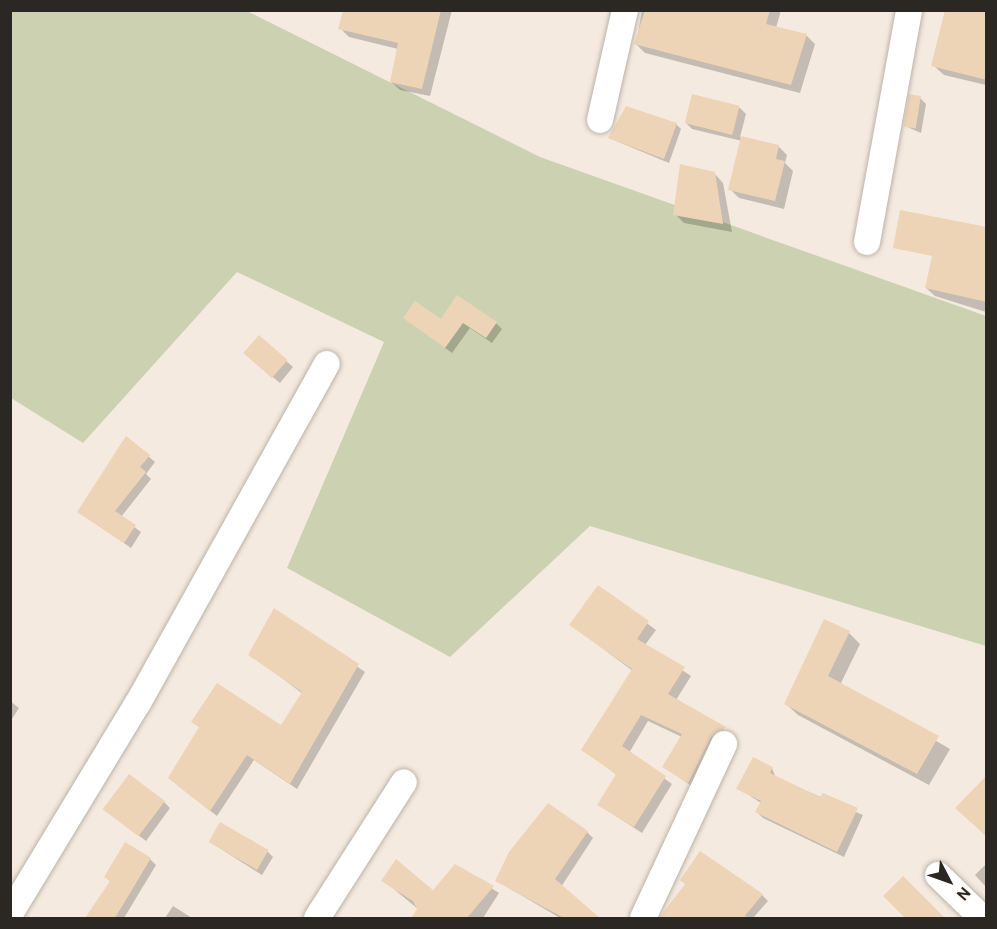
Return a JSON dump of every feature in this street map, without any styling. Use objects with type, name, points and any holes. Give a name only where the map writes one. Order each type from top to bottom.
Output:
[{"type":"street","points":[[600,120],[625,10]]},
{"type":"street","points":[[867,242],[909,10]]},
{"type":"street","points":[[11,916],[138,703],[327,364]]},
{"type":"street","points":[[643,918],[724,744]]},
{"type":"street","points":[[317,918],[404,782]]},
{"type":"street","points":[[938,875],[982,918]]},
{"type":"green space","points":[[11,11],[247,11],[540,157],[986,316],[986,646],[590,526],[450,657],[287,568],[384,342],[237,272],[83,443],[11,398]]},
{"type":"building","points":[[343,10],[441,10],[422,89],[390,82],[398,43],[338,29]]},
{"type":"building","points":[[645,10],[770,10],[766,24],[807,34],[791,85],[634,44]]},
{"type":"building","points":[[945,10],[987,10],[987,80],[931,66]]},
{"type":"building","points":[[692,94],[740,106],[732,135],[685,123]]},
{"type":"building","points":[[909,94],[921,96],[916,128],[904,127]]},
{"type":"building","points":[[626,106],[677,123],[664,159],[608,138]]},
{"type":"building","points":[[741,136],[779,145],[776,159],[785,161],[775,201],[728,190]]},
{"type":"building","points":[[680,164],[715,172],[723,224],[673,215]]},
{"type":"building","points":[[900,210],[987,227],[987,302],[925,288],[932,256],[893,248]]},
{"type":"building","points":[[457,295],[497,322],[486,338],[463,323],[445,348],[403,318],[415,301],[441,319]]},
{"type":"building","points":[[259,335],[288,360],[272,378],[243,353]]},
{"type":"building","points":[[126,436],[150,455],[140,467],[146,472],[115,511],[136,525],[124,543],[77,512]]},
{"type":"building","points":[[598,585],[649,621],[637,639],[685,667],[668,694],[726,727],[711,737],[688,783],[662,767],[682,734],[641,715],[622,746],[666,776],[634,827],[597,805],[616,774],[581,750],[632,669],[569,625]]},
{"type":"building","points":[[274,608],[359,664],[290,784],[247,755],[210,811],[168,778],[199,727],[191,722],[217,683],[281,725],[302,692],[248,655]]},
{"type":"building","points":[[824,619],[850,631],[828,676],[939,736],[917,774],[784,704]]},
{"type":"building","points":[[753,757],[773,767],[770,773],[820,797],[823,793],[858,808],[837,852],[755,812],[761,801],[736,789]]},
{"type":"building","points":[[129,774],[165,801],[138,836],[103,809]]},
{"type":"building","points":[[987,775],[987,837],[955,808]]},
{"type":"building","points":[[548,803],[588,831],[555,879],[600,918],[564,918],[495,881],[509,852]]},
{"type":"building","points":[[220,822],[268,850],[257,870],[209,842]]},
{"type":"building","points":[[125,842],[151,858],[115,918],[85,918],[110,881],[104,877]]},
{"type":"building","points":[[700,851],[763,894],[743,918],[659,918],[685,884],[680,880]]},
{"type":"building","points":[[396,859],[433,890],[455,864],[494,886],[467,918],[411,918],[417,909],[413,901],[381,881]]},
{"type":"building","points":[[903,876],[945,918],[905,918],[883,896]]}]
